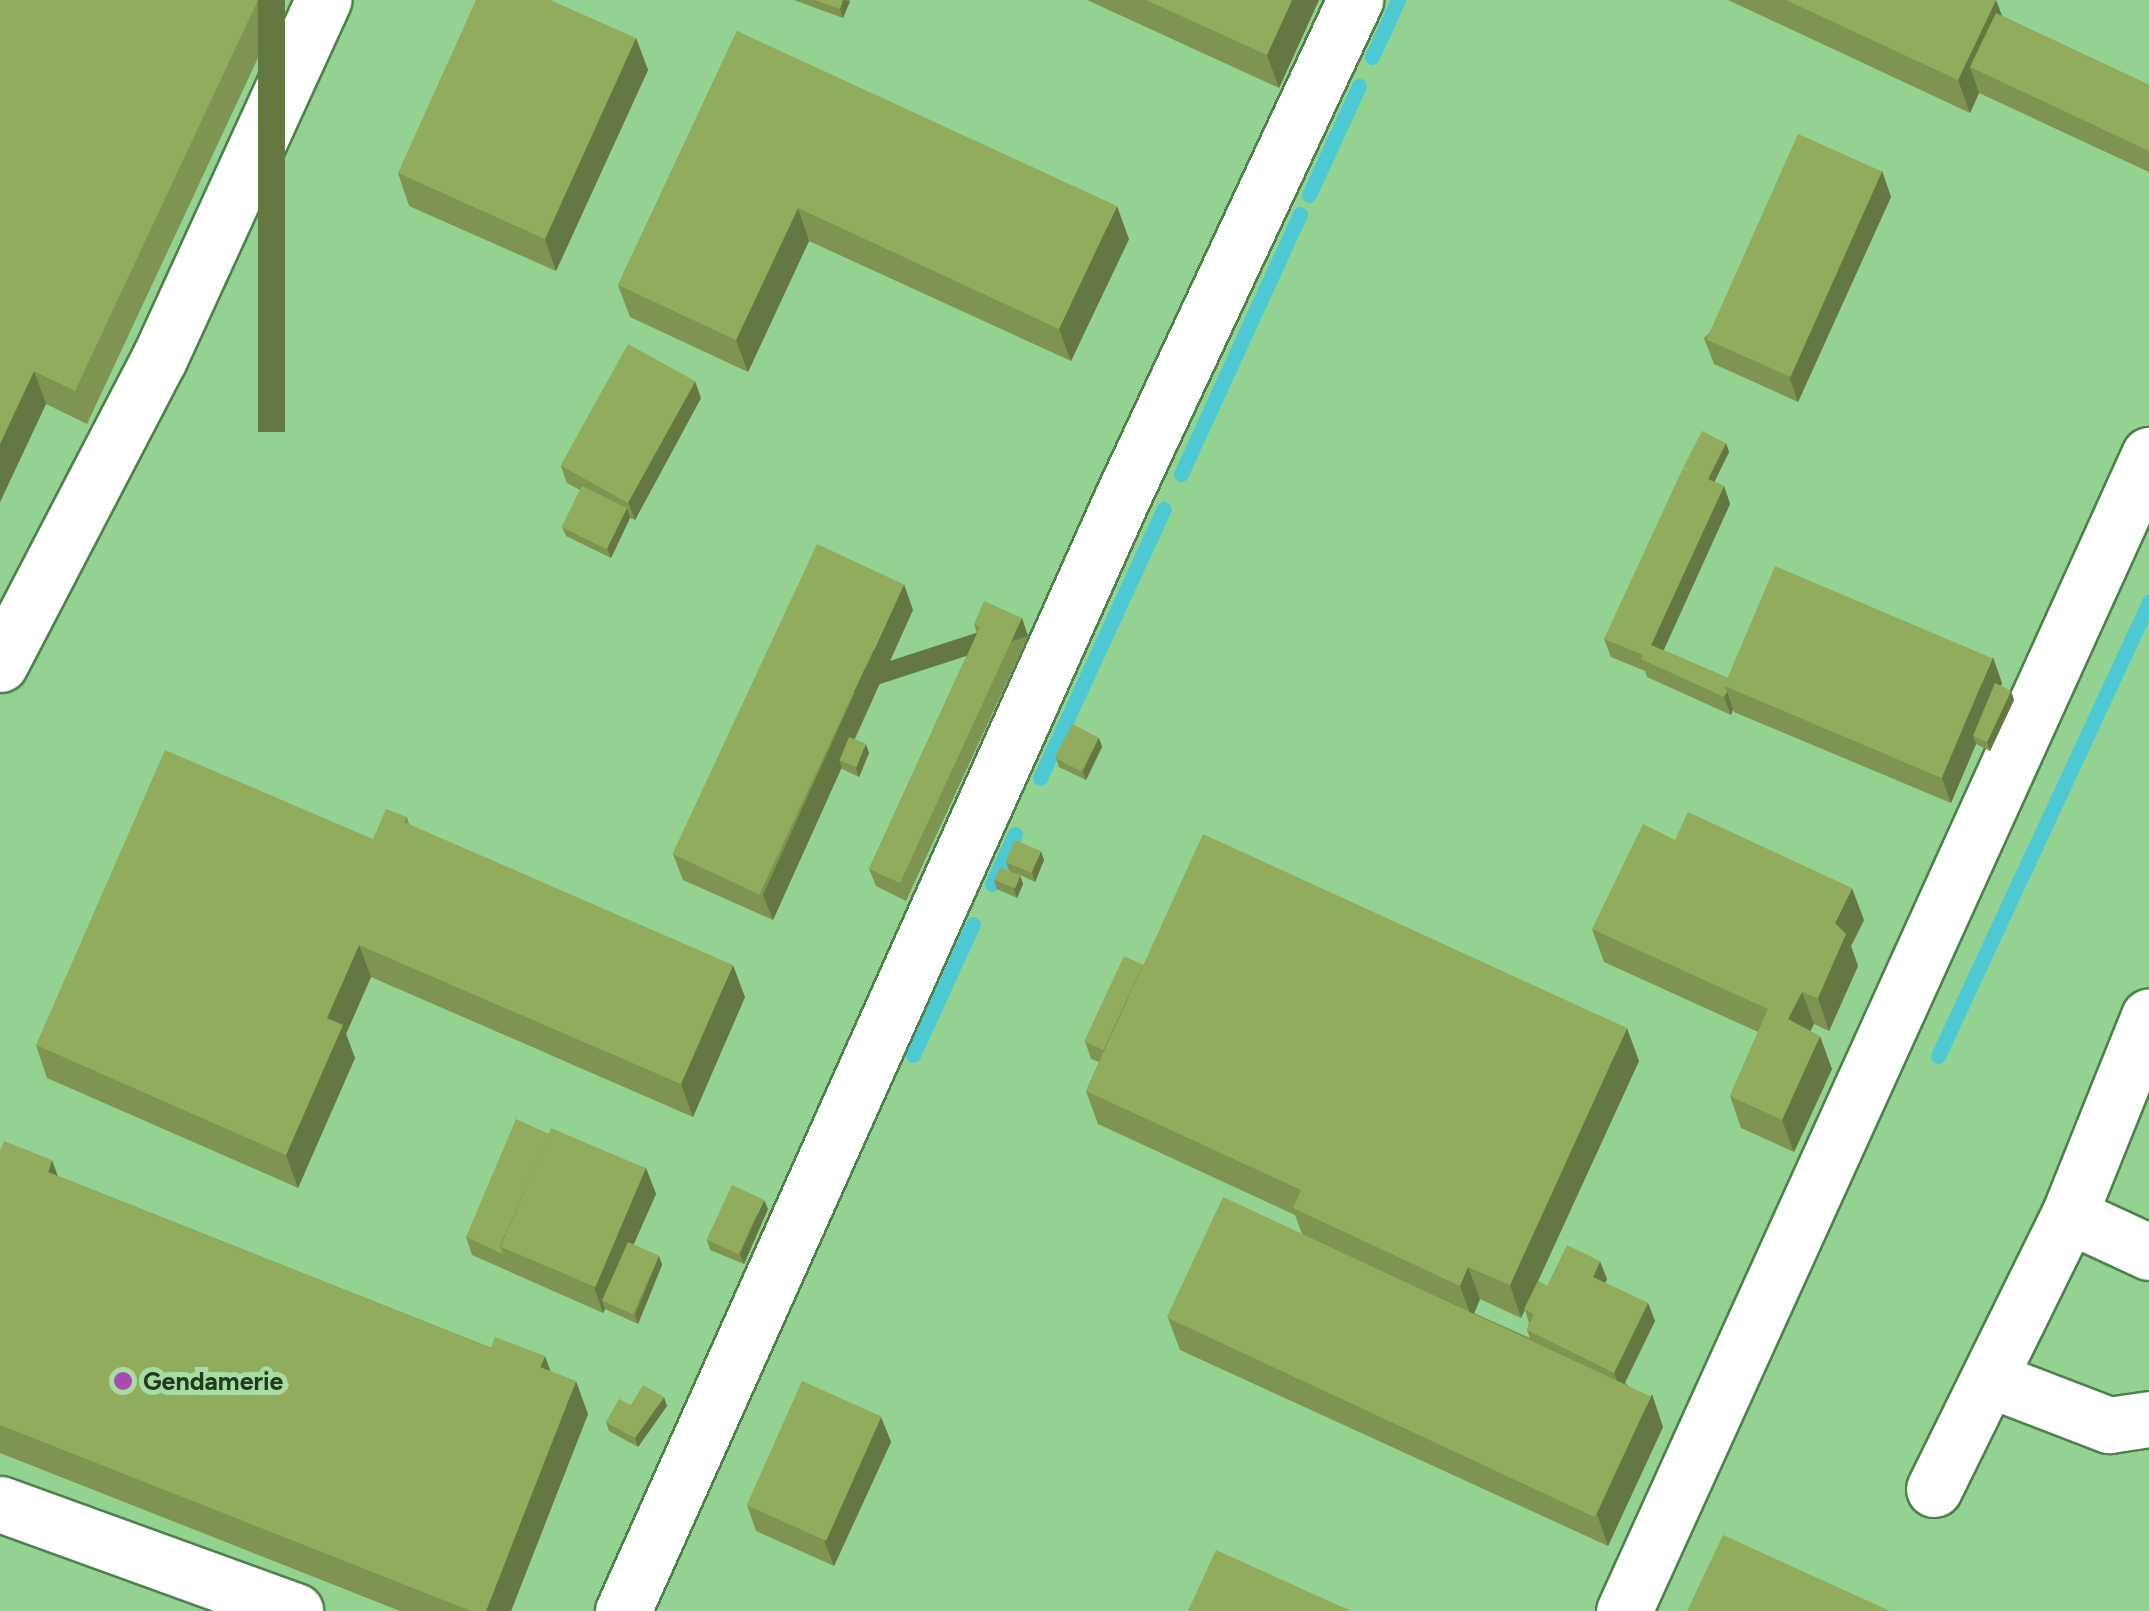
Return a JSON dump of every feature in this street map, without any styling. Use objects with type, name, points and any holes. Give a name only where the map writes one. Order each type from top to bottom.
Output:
[{"type":"street","points":[[0,664],[159,360],[322,0]]},
{"type":"street","points":[[623,1611],[1122,496],[1355,0]]},
{"type":"street","points":[[1624,1611],[2149,454]]},
{"type":"street","points":[[1934,1489],[2070,1215],[2149,1016]]},
{"type":"street","points":[[2070,1215],[2149,1252]]},
{"type":"street","points":[[1989,1380],[2108,1425],[2149,1418]]},
{"type":"street","points":[[0,1504],[296,1611]]},
{"type":"shaded area","points":[[0,0],[2149,0],[2149,1611],[0,1611]]},
{"type":"building","points":[[0,0],[258,0],[75,391],[34,371],[0,444]]},
{"type":"building","points":[[476,0],[550,0],[636,38],[545,239],[398,173]]},
{"type":"building","points":[[815,0],[843,0],[840,9]]},
{"type":"building","points":[[1146,0],[1292,0],[1267,55]]},
{"type":"building","points":[[1786,0],[1996,0],[1958,80]]},
{"type":"building","points":[[1996,13],[2149,85],[2149,151],[1970,67]]},
{"type":"building","points":[[737,31],[1117,206],[1059,329],[798,208],[736,340],[618,285]]},
{"type":"building","points":[[1798,134],[1882,171],[1791,377],[1706,340]]},
{"type":"building","points":[[628,344],[695,381],[628,503],[561,466]]},
{"type":"building","points":[[1702,431],[1726,443],[1707,480],[1683,468]]},
{"type":"building","points":[[1683,468],[1724,486],[1651,645],[1728,678],[1724,697],[1604,639]]},
{"type":"building","points":[[582,486],[627,508],[607,549],[562,527]]},
{"type":"building","points":[[817,544],[904,585],[759,895],[672,854]]},
{"type":"building","points":[[1775,566],[1992,658],[1941,778],[1724,686]]},
{"type":"building","points":[[984,601],[1022,618],[900,883],[869,869],[980,627],[974,624]]},
{"type":"building","points":[[1995,683],[2011,691],[1987,742],[1973,736]]},
{"type":"building","points":[[1072,724],[1099,738],[1081,771],[1055,758]]},
{"type":"building","points":[[849,737],[866,744],[856,767],[840,760]]},
{"type":"building","points":[[165,750],[373,839],[386,809],[407,817],[404,822],[733,965],[681,1084],[359,945],[327,1018],[343,1025],[286,1155],[36,1045]]},
{"type":"building","points":[[1688,812],[1852,888],[1835,923],[1846,934],[1818,998],[1802,992],[1788,1019],[1820,1036],[1782,1120],[1730,1096],[1768,1009],[1592,929],[1643,824],[1675,840]]},
{"type":"building","points":[[1203,834],[1627,1028],[1510,1285],[1468,1267],[1460,1286],[1293,1208],[1301,1190],[1086,1091]]},
{"type":"building","points":[[1015,840],[1041,851],[1031,873],[1006,862]]},
{"type":"building","points":[[1000,867],[1020,875],[1015,888],[995,880]]},
{"type":"building","points":[[1124,956],[1143,965],[1103,1050],[1084,1041]]},
{"type":"building","points":[[516,1119],[549,1134],[500,1246],[503,1254],[466,1237]]},
{"type":"building","points":[[551,1128],[646,1168],[595,1287],[501,1247]]},
{"type":"building","points":[[4,1141],[52,1160],[48,1172],[491,1348],[495,1337],[545,1356],[540,1367],[576,1381],[486,1611],[471,1611],[0,1425],[0,1151]]},
{"type":"building","points":[[732,1185],[764,1200],[738,1254],[707,1239]]},
{"type":"building","points":[[1223,1197],[1651,1396],[1595,1517],[1167,1318]]},
{"type":"building","points":[[628,1242],[659,1256],[633,1314],[602,1300]]},
{"type":"building","points":[[1567,1245],[1600,1261],[1593,1277],[1648,1303],[1614,1373],[1527,1330],[1534,1314],[1524,1309],[1538,1281],[1547,1286]]},
{"type":"building","points":[[802,1381],[881,1416],[826,1541],[747,1505]]},
{"type":"building","points":[[643,1385],[664,1397],[635,1438],[606,1422],[619,1399],[631,1405]]},
{"type":"building","points":[[1723,1535],[1890,1611],[1687,1611]]},
{"type":"building","points":[[1216,1550],[1351,1611],[1188,1611]]},
{"type":"waterway","points":[[1372,57],[1398,0]]},
{"type":"waterway","points":[[1309,195],[1359,86]]},
{"type":"waterway","points":[[1181,474],[1300,214]]},
{"type":"waterway","points":[[1040,778],[1164,509]]},
{"type":"waterway","points":[[1938,1056],[2149,602]]},
{"type":"waterway","points":[[992,884],[1015,834]]},
{"type":"waterway","points":[[913,1055],[973,924]]},
{"type":"place","name":"Gendamerie","points":[[123,1381]]}]
